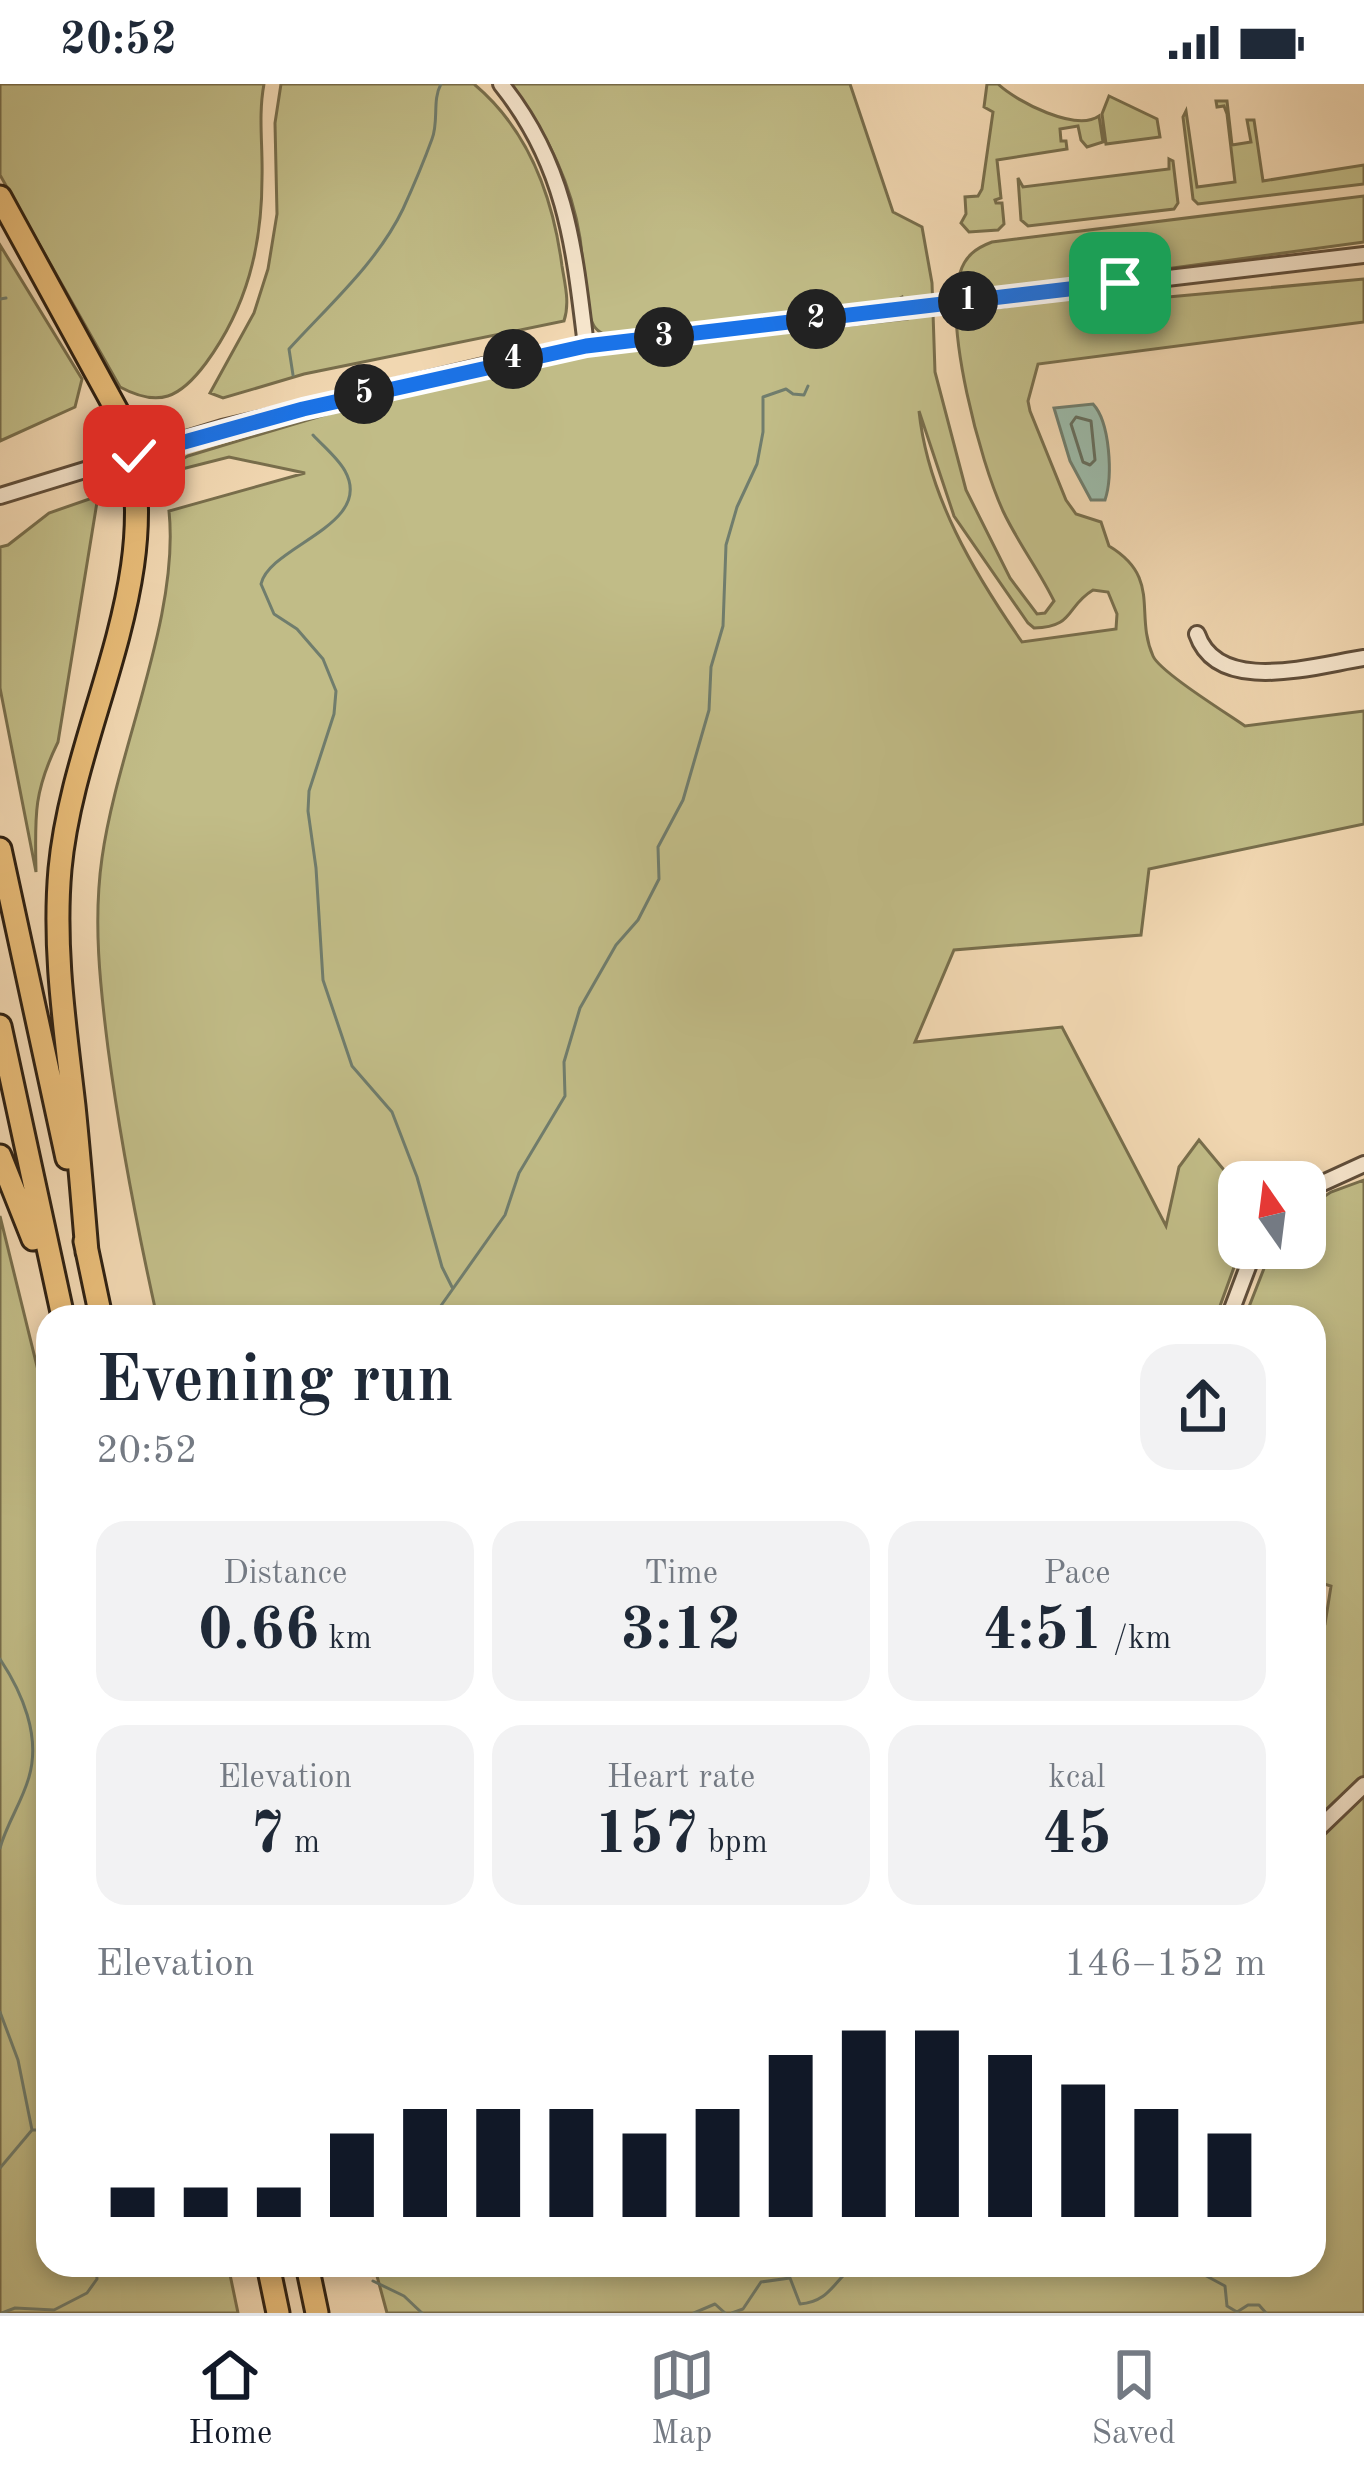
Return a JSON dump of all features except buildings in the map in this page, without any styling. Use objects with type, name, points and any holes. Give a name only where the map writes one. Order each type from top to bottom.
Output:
[{"type":"highway","points":[[0,197],[123,422],[134,456],[136,549],[129,595],[69,812],[60,868],[57,934],[62,1016],[88,1252]]},
{"type":"highway","points":[[0,849],[99,1305]]},
{"type":"highway","points":[[0,1027],[58,1305]]},
{"type":"highway","points":[[0,1156],[26,1214],[56,1305]]},
{"type":"highway","points":[[270,2277],[278,2313]]},
{"type":"highway","points":[[310,2277],[317,2313]]},
{"type":"street","points":[[501,84],[535,132],[562,194],[586,346]]},
{"type":"street","points":[[0,496],[242,423],[586,346],[1364,255]]},
{"type":"street","points":[[1197,634],[1209,655],[1241,671],[1259,673],[1364,658]]},
{"type":"street","points":[[1326,1181],[1364,1164]]},
{"type":"street","points":[[1234,1305],[1248,1269]]},
{"type":"street","points":[[1326,1821],[1364,1785]]},
{"type":"shaded area","points":[[0,84],[264,84],[261,203],[249,275],[220,342],[178,392],[157,398],[120,387],[0,175]]},
{"type":"shaded area","points":[[281,84],[474,84],[510,122],[545,190],[566,287],[564,321],[304,374],[223,398],[210,393],[254,313],[268,269],[277,214],[275,123]]},
{"type":"shaded area","points":[[511,84],[850,84],[893,212],[922,227],[932,283],[935,372],[966,490],[1010,578],[1037,614],[1045,613],[1054,601],[1003,511],[967,393],[956,296],[968,257],[992,242],[1364,196],[1364,242],[1033,287],[986,288],[990,309],[1102,292],[1146,299],[1364,279],[1364,322],[1038,364],[1028,401],[1066,500],[1076,514],[1101,522],[1109,546],[1136,571],[1148,640],[1158,663],[1245,726],[1364,711],[1364,824],[1149,869],[1141,935],[954,950],[915,1042],[1062,1027],[1166,1226],[1179,1167],[1199,1140],[1218,1163],[1218,1269],[1233,1269],[1220,1305],[155,1305],[105,1024],[98,929],[102,858],[157,639],[170,552],[169,511],[305,473],[229,457],[174,471],[166,468],[188,456],[351,407],[544,359],[907,319],[902,297],[865,307],[614,337],[601,332],[586,302],[580,238],[555,156]],"holes":[[[919,411],[954,516],[1034,628],[1057,624],[1093,590],[1108,592],[1117,614],[1116,629],[1022,642],[987,589],[943,503]]]},
{"type":"shaded area","points":[[987,84],[998,84],[1062,118],[1099,116],[1103,142],[1087,147],[1078,126],[1060,129],[1067,149],[997,160],[1001,198],[995,200],[1002,203],[1004,224],[998,230],[969,232],[961,223],[965,197],[978,196],[982,189],[993,112],[984,107]]},
{"type":"shaded area","points":[[1109,96],[1157,119],[1160,137],[1106,144],[1102,114]]},
{"type":"shaded area","points":[[1216,101],[1227,101],[1232,145],[1251,142],[1247,120],[1254,120],[1263,181],[1364,165],[1364,184],[1198,204],[1193,199],[1186,111],[1197,187],[1235,182],[1227,114]]},
{"type":"shaded area","points":[[1169,159],[1178,203],[1174,209],[1028,226],[1021,220],[1018,178],[1023,187],[1169,169]]},
{"type":"shaded area","points":[[0,245],[82,379],[75,407],[0,441]]},
{"type":"shaded area","points":[[98,496],[58,742],[37,806],[36,872],[0,688],[0,547],[49,513]]},
{"type":"shaded area","points":[[1364,1180],[1364,2313],[387,2313],[377,2277],[1326,2277],[1326,1618],[1331,1586],[1326,1585],[1326,1305],[1250,1305],[1264,1269],[1326,1269],[1326,1195]]},
{"type":"shaded area","points":[[0,1216],[36,1362],[36,2277],[230,2277],[238,2313],[0,2313]]},
{"type":"water","points":[[1093,404],[1103,423],[1108,450],[1105,500],[1091,500],[1070,461],[1054,408]]},
{"type":"waterway","points":[[293,375],[289,349],[366,265],[403,209],[432,139],[441,84]]},
{"type":"waterway","points":[[0,299],[6,298]]},
{"type":"waterway","points":[[441,1305],[505,1215],[519,1173],[565,1096],[564,1062],[580,1008],[659,879],[658,847],[683,800],[709,710],[711,667],[723,626],[726,545],[757,464],[763,397],[786,389],[804,395],[808,386]]},
{"type":"waterway","points":[[313,435],[345,471],[350,490],[346,506],[268,570],[261,584],[274,614],[297,629],[323,659],[336,691],[308,811],[323,980],[352,1066],[392,1112],[452,1287]]},
{"type":"waterway","points":[[0,1659],[22,1700],[33,1746],[29,1777],[0,1848]]},
{"type":"waterway","points":[[0,2012],[18,2060],[32,2130]]},
{"type":"waterway","points":[[0,2168],[36,2130]]},
{"type":"waterway","points":[[2,2313],[15,2308],[54,2310],[87,2293],[97,2277]]},
{"type":"waterway","points":[[732,2313],[743,2309],[761,2282],[790,2278],[800,2304],[825,2295],[843,2277]]},
{"type":"waterway","points":[[1208,2277],[1225,2286],[1227,2306],[1237,2312],[1259,2305],[1266,2313]]},
{"type":"waterway","points":[[373,2281],[404,2296],[422,2313]]},
{"type":"waterway","points":[[694,2313],[715,2304],[725,2313]]},
{"type":"route","points":[[134,456],[222,428],[586,346],[1120,283]]}]
